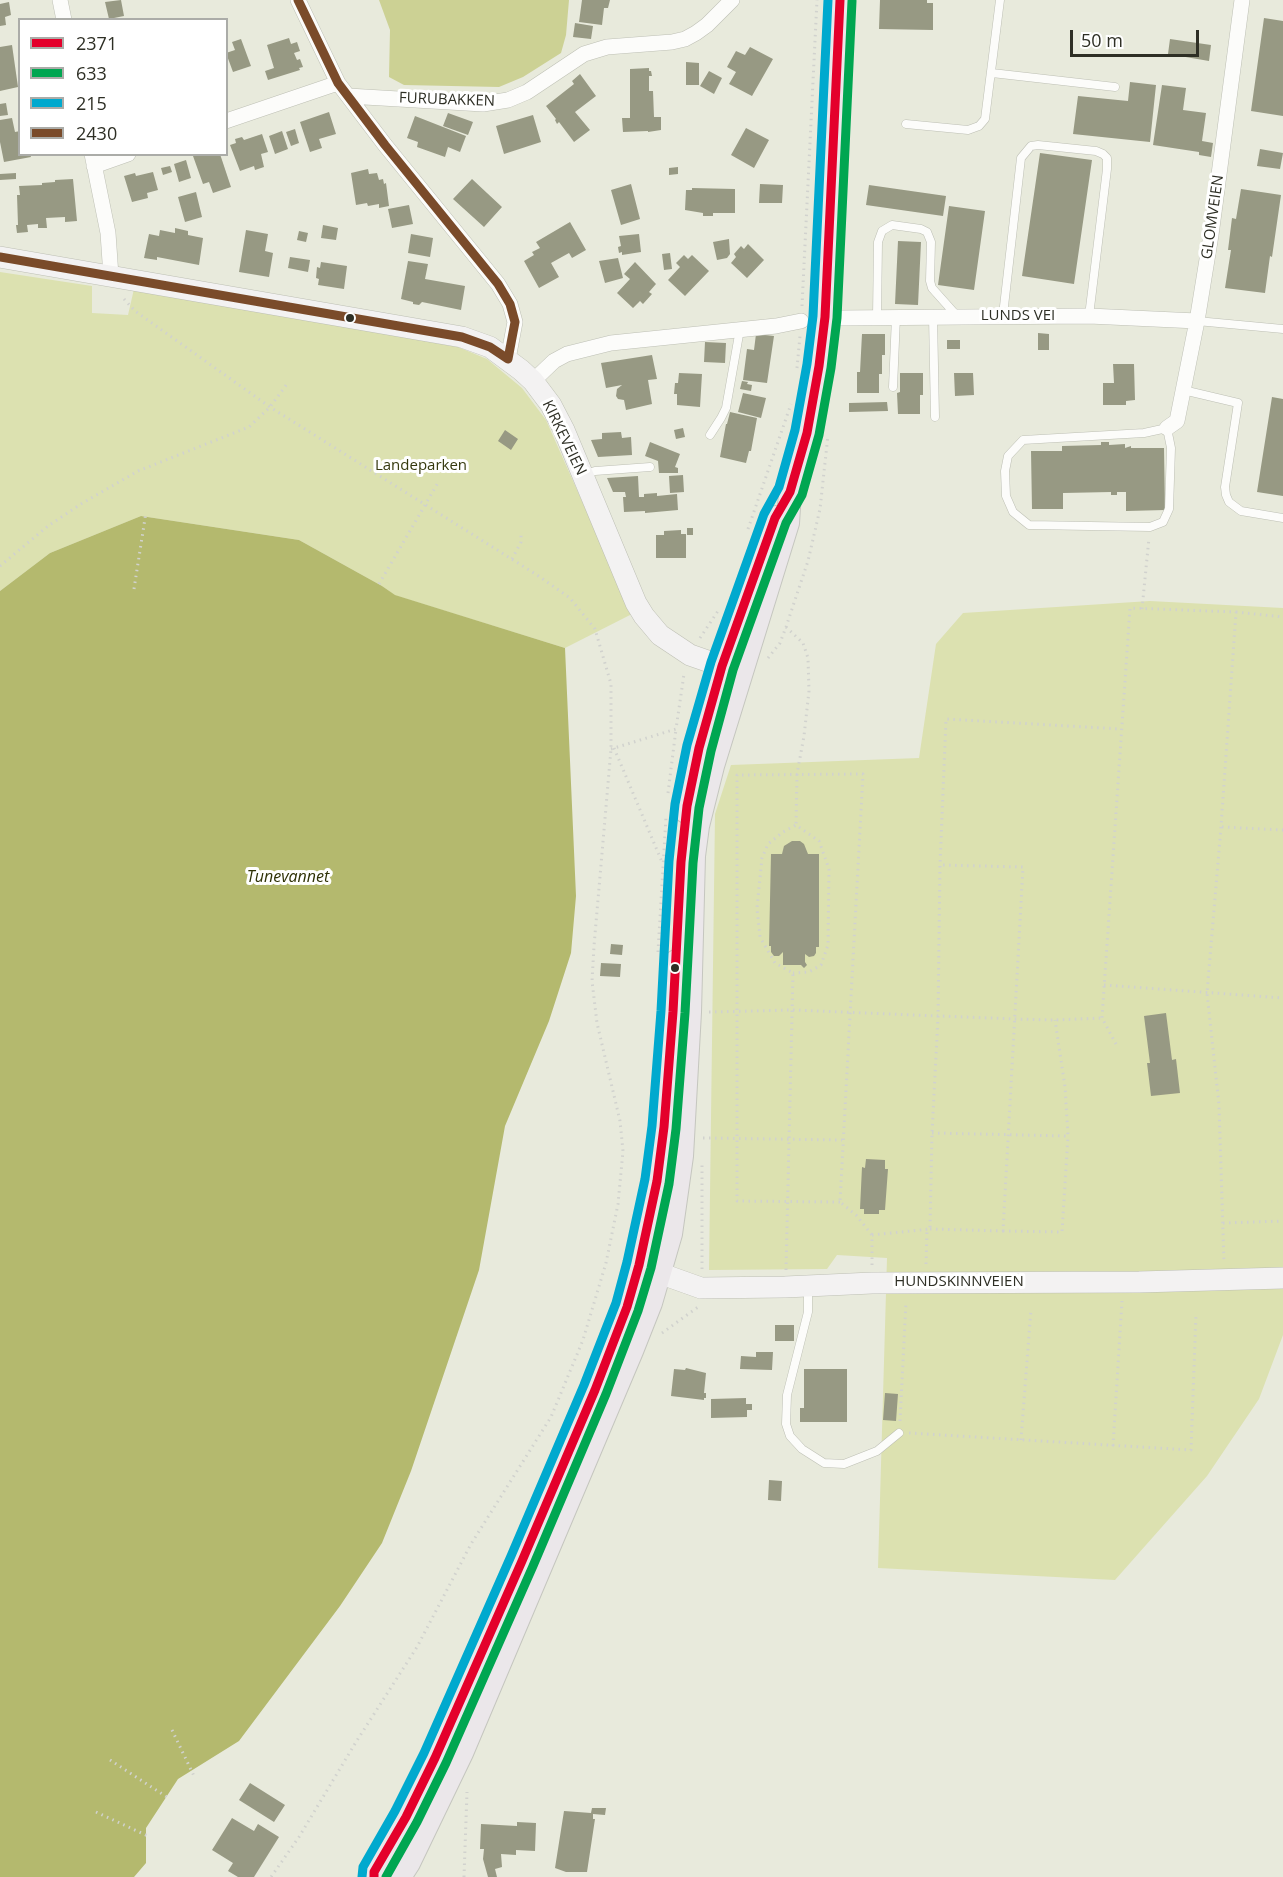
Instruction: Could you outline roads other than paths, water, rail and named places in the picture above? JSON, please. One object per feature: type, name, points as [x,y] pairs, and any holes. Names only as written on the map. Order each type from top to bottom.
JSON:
[{"type":"main road","points":[[373,1875],[416,1797],[492,1632],[595,1390],[627,1307],[639,1265],[651,1210],[664,1127],[671,1052],[684,824],[699,748],[732,670],[788,523],[790,492],[807,433],[819,366],[825,317],[840,0]]},
{"type":"main road","points":[[406,1872],[462,1753],[632,1351],[660,1274],[671,1234],[682,1156],[696,1012],[694,865],[698,826],[713,766],[732,670]]},
{"type":"street","points":[[60,0],[64,18]]},
{"type":"street","points":[[298,0],[338,82],[378,137],[498,284],[510,304],[515,322],[508,359]]},
{"type":"street","name":"FURUBAKKEN","points":[[348,96],[483,104],[508,100],[527,92],[584,54],[606,47],[685,39],[707,25],[732,0]]},
{"type":"street","name":"GLOMVEIEN","points":[[1167,428],[1177,421],[1197,321],[1211,235],[1242,0]]},
{"type":"street","points":[[228,120],[338,82]]},
{"type":"street","points":[[111,276],[108,233],[93,160],[116,156]]},
{"type":"street","name":"KIRKEVEIEN","points":[[0,256],[462,337],[490,347],[508,359],[532,381],[551,405],[564,430],[636,603],[644,616],[660,635],[690,655],[732,670]]},
{"type":"street","name":"LUNDS VEI","points":[[840,318],[1004,315],[1197,321]]},
{"type":"street","points":[[532,381],[554,361],[567,354],[611,343],[801,321]]},
{"type":"street","name":"HUNDSKINNVEIEN","points":[[639,1265],[660,1274],[785,1287],[872,1283],[916,1278],[1120,1281],[1283,1278]]},
{"type":"lane","points":[[906,124],[968,130],[979,126],[985,119],[1000,0]]},
{"type":"lane","points":[[992,73],[1114,87]]},
{"type":"lane","points":[[1004,315],[1021,158],[1031,146],[1038,145],[1096,151],[1107,158],[1089,316]]},
{"type":"lane","points":[[877,317],[878,242],[882,231],[892,225],[921,228],[927,232],[931,242],[930,281],[932,288],[958,316]]},
{"type":"lane","points":[[933,316],[935,417]]},
{"type":"lane","points":[[893,387],[896,317]]},
{"type":"lane","points":[[1197,321],[1283,329]]},
{"type":"lane","points":[[710,435],[726,408],[740,329]]},
{"type":"lane","points":[[1183,390],[1238,403],[1225,487],[1226,495],[1229,502],[1241,511],[1283,518]]},
{"type":"lane","points":[[1167,428],[1171,448],[1169,509],[1163,522],[1150,527],[1029,525],[1013,512],[1006,496],[1005,471],[1008,456],[1023,440],[1144,433],[1167,428]]},
{"type":"lane","points":[[583,475],[594,471],[650,467]]},
{"type":"lane","points":[[808,1286],[808,1312],[787,1395],[786,1424],[790,1436],[802,1449],[824,1463],[844,1464],[877,1451],[899,1433]]},
{"type":"water","name":"Tunevannet","points":[[141,516],[299,540],[395,595],[565,648],[576,896],[571,953],[549,1021],[505,1126],[479,1270],[411,1471],[382,1543],[340,1606],[239,1741],[178,1779],[146,1828],[146,1863],[134,1877],[0,1877],[0,591],[50,553]]},
{"type":"park label","name":"Landeparken","points":[[421,466]]}]
